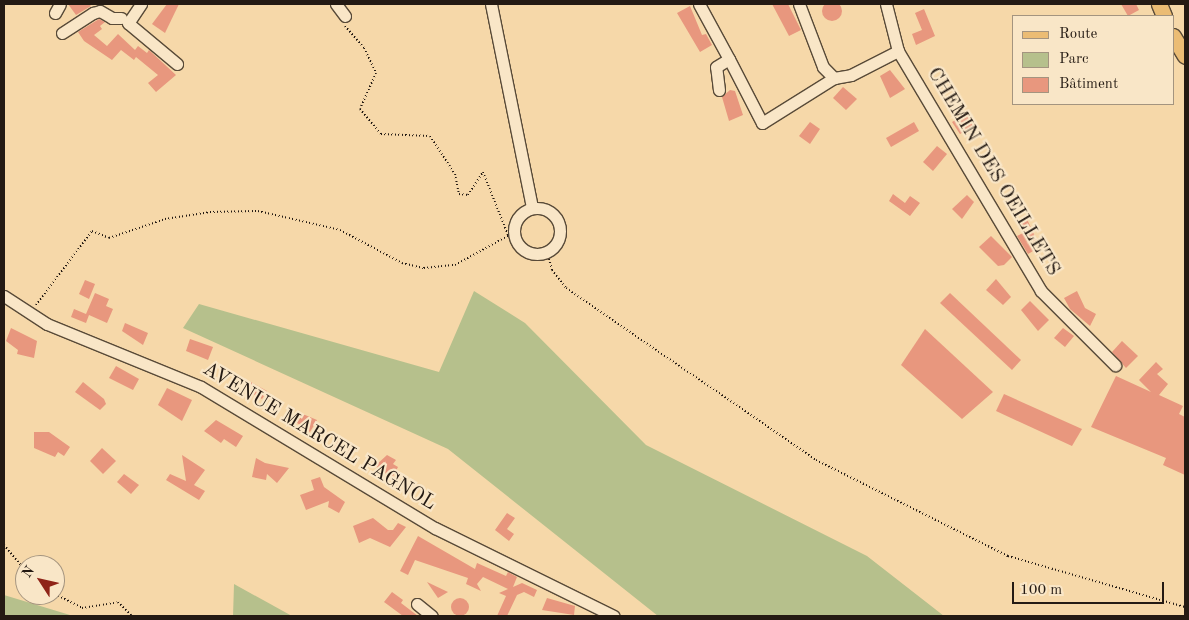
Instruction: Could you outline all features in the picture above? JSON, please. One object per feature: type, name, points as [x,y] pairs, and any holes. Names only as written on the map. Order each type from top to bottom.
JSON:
[{"type":"street","points":[[102,4],[177,64]]},
{"type":"street","points":[[124,20],[141,4]]},
{"type":"street","points":[[336,4],[342,18]]},
{"type":"street","points":[[491,4],[532,208]]},
{"type":"street","points":[[699,4],[762,122],[834,78],[852,75],[898,50]]},
{"type":"street","points":[[799,4],[823,67],[834,78]]},
{"type":"street","name":"CHEMIN DES OEILLETS","points":[[886,4],[898,50],[1041,291],[1115,365]]},
{"type":"street","points":[[62,33],[93,13],[100,11],[112,18],[124,20]]},
{"type":"street","points":[[719,90],[716,67],[729,59]]},
{"type":"street","points":[[532,208],[549,210],[560,225],[558,241],[547,252],[533,254],[519,246],[511,234],[517,218],[532,208]]},
{"type":"street","name":"AVENUE MARCEL PAGNOL","points":[[4,296],[29,314],[201,387],[435,528],[600,612],[614,616]]},
{"type":"street","points":[[417,604],[432,616]]},
{"type":"path","points":[[29,314],[92,231],[109,238],[165,219],[210,212],[258,211],[340,230],[402,263],[424,268],[455,265],[511,234],[483,172],[468,195],[460,194],[455,174],[430,136],[381,134],[360,109],[376,73],[364,48],[342,18]]},
{"type":"path","points":[[547,252],[552,270],[566,288],[816,460],[1008,556],[1185,607]]},
{"type":"path","points":[[4,545],[15,558]]},
{"type":"path","points":[[65,599],[82,608],[118,602],[132,616]]},
{"type":"green space","points":[[474,291],[525,323],[646,445],[867,556],[944,616],[658,616],[448,449],[183,328],[199,304],[439,372]]},
{"type":"green space","points":[[234,584],[292,616],[233,616]]},
{"type":"green space","points":[[4,595],[15,598],[15,605],[37,605],[70,615],[87,616],[4,616]]},
{"type":"building","points":[[832,1],[839,4],[842,11],[839,18],[832,21],[825,18],[822,11],[825,4]]},
{"type":"building","points":[[68,4],[89,4],[91,6],[76,15]]},
{"type":"building","points":[[167,4],[179,4],[165,33],[152,24]]},
{"type":"building","points":[[772,4],[788,4],[801,30],[789,36]]},
{"type":"building","points":[[1121,4],[1136,4],[1139,10],[1127,15]]},
{"type":"building","points":[[690,6],[702,35],[706,34],[712,45],[700,52],[677,13]]},
{"type":"building","points":[[924,9],[935,36],[916,45],[912,34],[922,30],[915,13]]},
{"type":"building","points":[[99,19],[105,22],[100,26],[102,29],[94,35],[107,46],[118,34],[135,50],[138,46],[147,53],[149,50],[176,75],[156,92],[148,83],[158,75],[136,57],[134,60],[121,50],[112,60],[84,41],[78,32]]},
{"type":"building","points":[[890,70],[905,89],[890,98],[880,76]]},
{"type":"building","points":[[843,87],[857,99],[846,110],[833,98]]},
{"type":"building","points":[[730,90],[735,91],[743,115],[729,121],[722,97]]},
{"type":"building","points":[[969,112],[976,124],[960,134],[952,122]]},
{"type":"building","points":[[810,122],[820,129],[810,144],[799,136]]},
{"type":"building","points":[[914,122],[919,131],[891,147],[886,138]]},
{"type":"building","points":[[937,146],[947,154],[933,171],[923,162]]},
{"type":"building","points":[[893,194],[905,203],[910,196],[920,203],[910,216],[889,201]]},
{"type":"building","points":[[967,195],[974,202],[962,219],[952,209]]},
{"type":"building","points":[[1026,217],[1040,247],[1028,254],[1017,236],[1023,233],[1017,223]]},
{"type":"building","points":[[991,236],[1012,257],[1004,265],[998,266],[979,247]]},
{"type":"building","points":[[996,279],[1011,297],[1003,305],[986,290]]},
{"type":"building","points":[[85,280],[95,284],[89,299],[79,294]]},
{"type":"building","points":[[1077,291],[1085,308],[1096,314],[1090,326],[1070,309],[1064,298]]},
{"type":"building","points":[[95,293],[109,299],[106,306],[113,309],[107,323],[89,315],[86,323],[71,317],[74,309],[86,314]]},
{"type":"building","points":[[950,293],[1021,360],[1012,370],[940,303]]},
{"type":"building","points":[[1030,301],[1049,320],[1038,331],[1021,310]]},
{"type":"building","points":[[125,323],[148,333],[143,345],[122,331]]},
{"type":"building","points":[[11,328],[37,341],[34,358],[17,354],[18,350],[6,341]]},
{"type":"building","points":[[1063,328],[1074,336],[1065,347],[1054,338]]},
{"type":"building","points":[[925,329],[993,392],[962,419],[901,365]]},
{"type":"building","points":[[190,339],[213,347],[208,360],[186,351]]},
{"type":"building","points":[[1122,341],[1138,356],[1126,368],[1112,352]]},
{"type":"building","points":[[1156,362],[1163,369],[1157,374],[1168,384],[1159,395],[1183,406],[1179,414],[1185,417],[1185,475],[1163,465],[1166,458],[1091,427],[1116,376],[1151,392],[1139,380]]},
{"type":"building","points":[[116,366],[139,379],[133,390],[109,378]]},
{"type":"building","points":[[249,381],[267,391],[262,399],[245,389]]},
{"type":"building","points":[[83,382],[104,399],[106,404],[100,410],[75,392]]},
{"type":"building","points":[[167,388],[192,400],[182,421],[158,405]]},
{"type":"building","points":[[1004,394],[1082,429],[1072,446],[996,411]]},
{"type":"building","points":[[298,412],[317,420],[310,432],[293,420]]},
{"type":"building","points":[[216,420],[243,436],[236,447],[224,439],[221,443],[204,431]]},
{"type":"building","points":[[34,432],[49,432],[70,447],[64,456],[58,452],[55,457],[34,448]]},
{"type":"building","points":[[334,439],[352,450],[347,458],[329,447]]},
{"type":"building","points":[[102,448],[116,461],[103,474],[90,461]]},
{"type":"building","points":[[182,455],[205,470],[194,485],[205,491],[199,500],[166,480],[170,474],[186,481]]},
{"type":"building","points":[[387,455],[396,460],[393,464],[398,467],[392,478],[375,466]]},
{"type":"building","points":[[256,458],[265,463],[289,468],[277,483],[267,474],[266,480],[252,477]]},
{"type":"building","points":[[124,474],[139,485],[131,494],[117,482]]},
{"type":"building","points":[[320,477],[324,487],[345,502],[339,513],[328,507],[329,501],[306,510],[300,495],[314,490],[311,480]]},
{"type":"building","points":[[507,513],[515,518],[507,529],[514,534],[509,541],[495,530]]},
{"type":"building","points":[[373,518],[388,530],[393,530],[398,523],[406,527],[390,547],[370,538],[359,543],[353,526]]},
{"type":"building","points":[[418,536],[475,569],[477,563],[506,576],[508,572],[517,577],[513,587],[522,583],[537,590],[534,597],[524,592],[517,595],[507,616],[497,616],[506,596],[499,593],[508,589],[483,577],[477,584],[481,591],[466,584],[468,578],[415,560],[408,575],[400,571]]},
{"type":"building","points":[[427,582],[448,592],[438,598]]},
{"type":"building","points":[[392,592],[403,600],[401,603],[418,616],[403,616],[384,602]]},
{"type":"building","points":[[460,598],[466,601],[469,607],[466,613],[460,616],[454,613],[451,607],[454,601]]},
{"type":"building","points":[[547,598],[575,606],[574,615],[542,610]]}]
